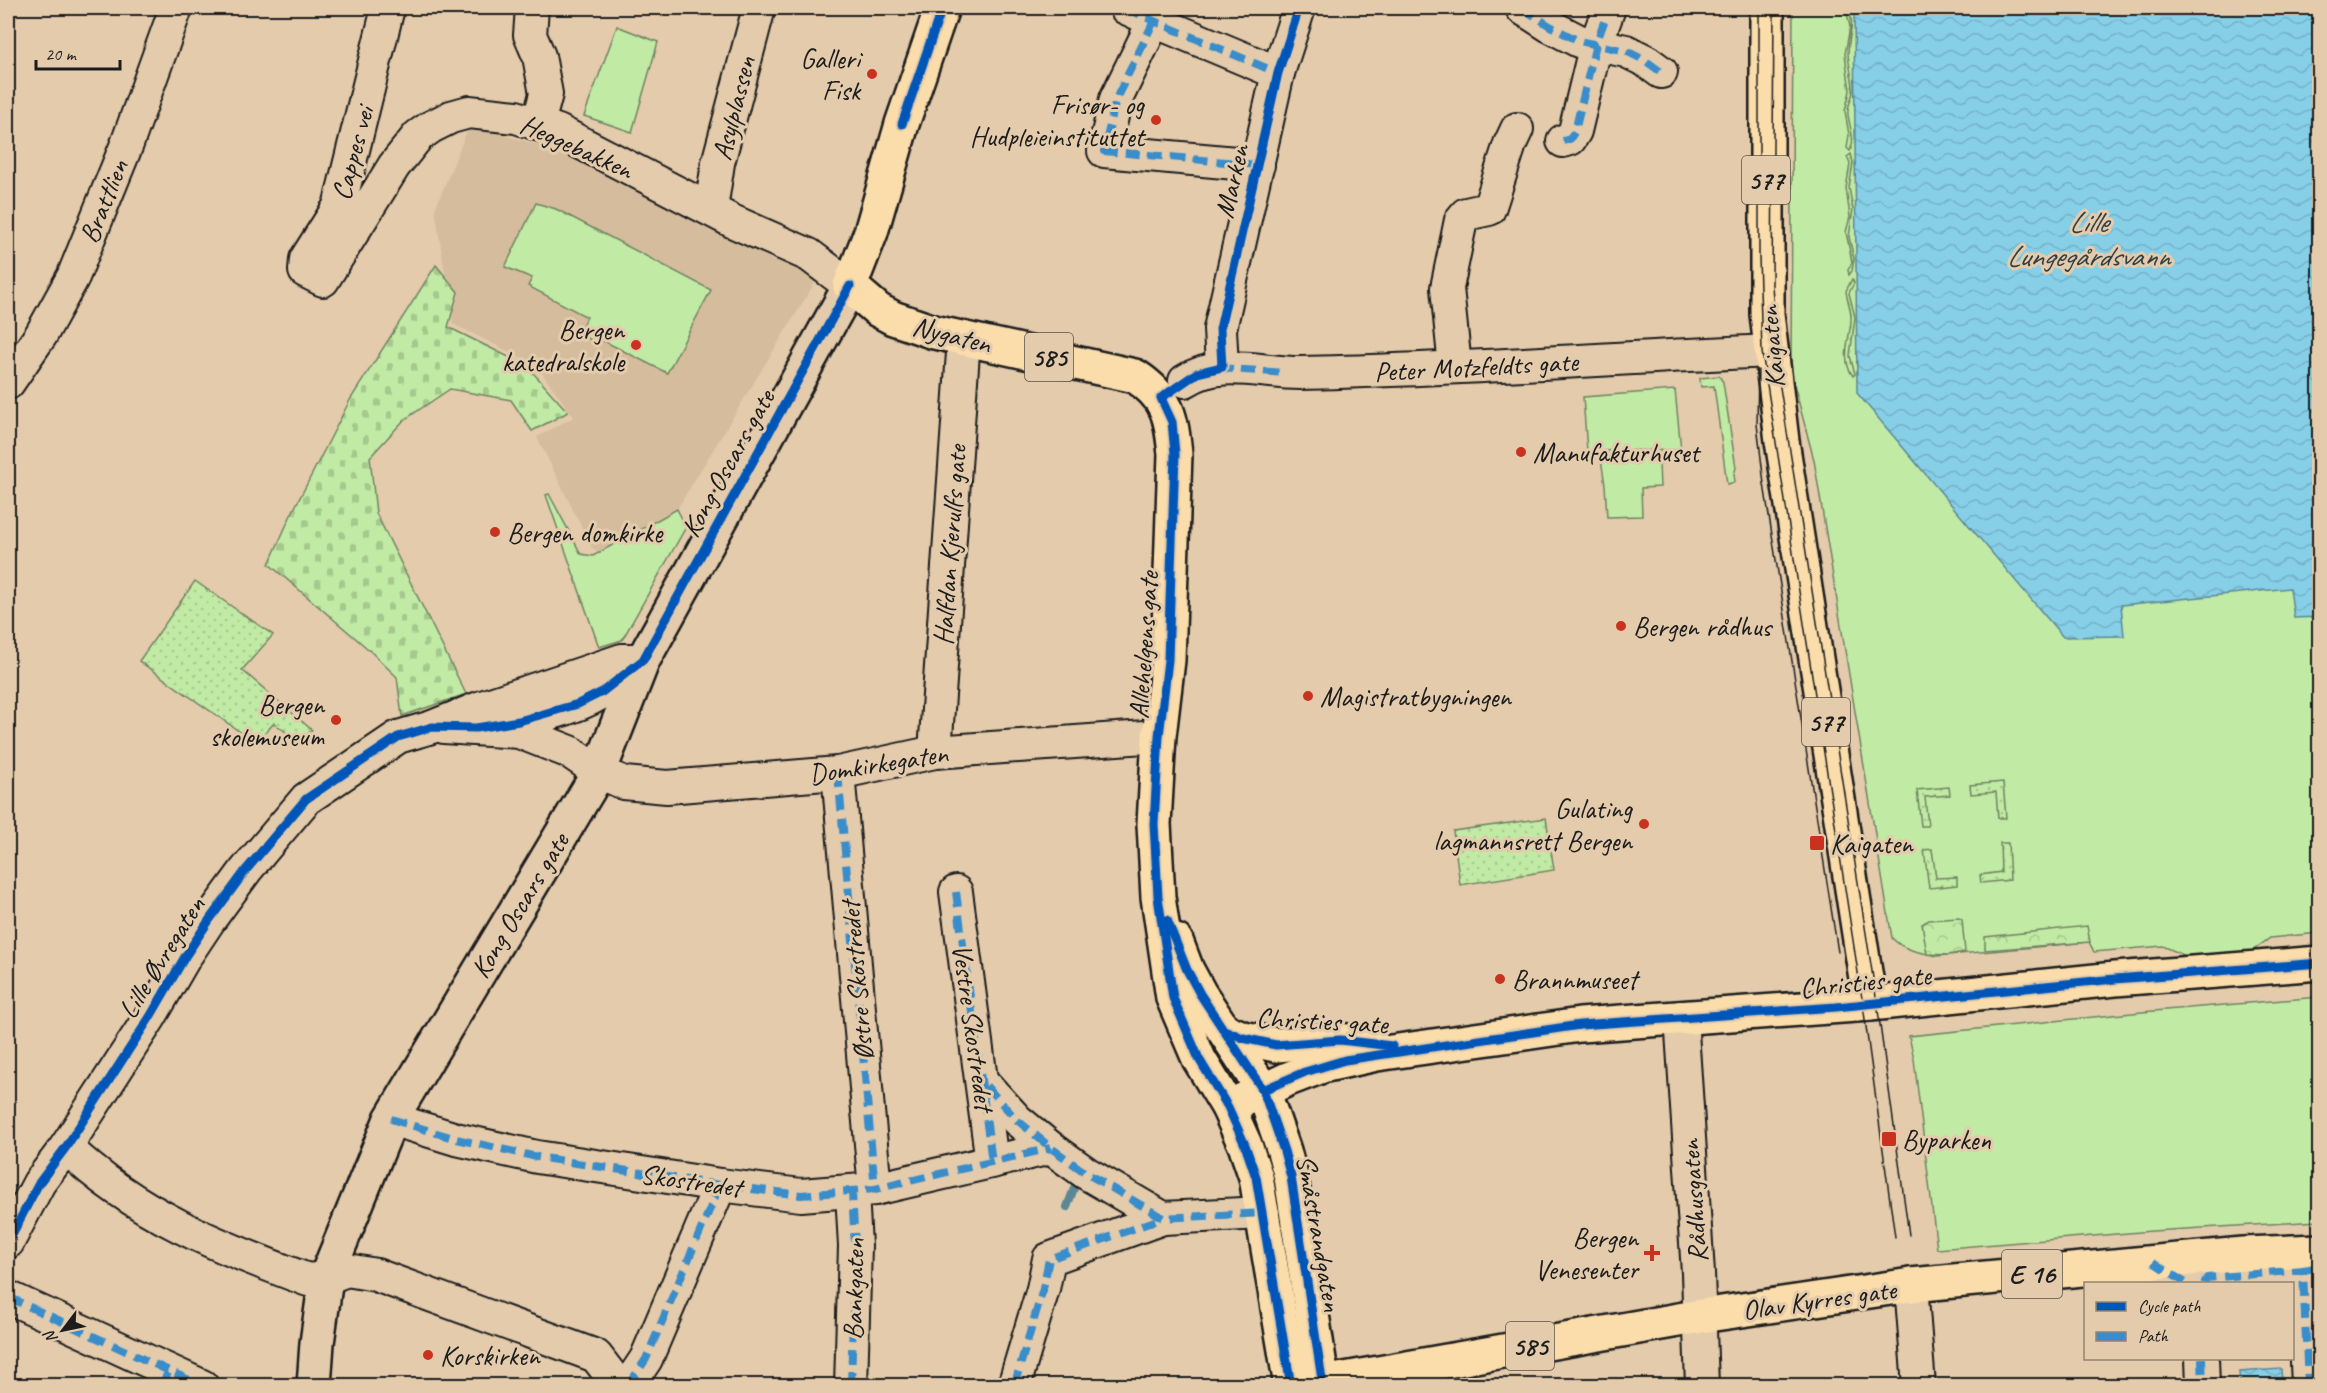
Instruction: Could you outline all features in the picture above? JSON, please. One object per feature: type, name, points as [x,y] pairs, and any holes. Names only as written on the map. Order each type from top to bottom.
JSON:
[{"type":"main road","name":"Kong Oscars gate","points":[[850,286],[872,232],[902,124],[942,8]]},
{"type":"main road","name":"Kaigaten","points":[[1767,8],[1766,284],[1770,351],[1870,1004]]},
{"type":"main road","name":"Nygaten","points":[[850,286],[878,310],[893,318],[934,332],[1135,376]]},
{"type":"main road","name":"Allehelgens gate","points":[[1135,376],[1161,398],[1168,411],[1172,422],[1175,454],[1168,660],[1159,736],[1154,824],[1158,897],[1173,998],[1199,1059],[1228,1107]]},
{"type":"main road","name":"Allehelgens gate","points":[[1158,897],[1187,969],[1200,994],[1263,1090]]},
{"type":"main road","name":"Christies gate","points":[[1228,1107],[1322,1066],[1356,1058],[1580,1025],[1870,1004],[2115,978],[2319,963]]},
{"type":"main road","name":"Christies gate","points":[[1226,1031],[1244,1038],[1276,1045],[1340,1040],[1416,1049]]},
{"type":"main road","name":"Småstrandgaten","points":[[1263,1090],[1291,1177],[1312,1385]]},
{"type":"main road","name":"Småstrandgaten","points":[[1228,1107],[1291,1177]]},
{"type":"main road","name":"Småstrandgaten","points":[[1228,1107],[1252,1166],[1263,1213],[1312,1385]]},
{"type":"main road","name":"Olav Kyrres gate","points":[[1312,1385],[1700,1308],[1911,1285],[2243,1254],[2314,1261]]},
{"type":"street","name":"Brattlien","points":[[8,383],[41,335],[73,277],[127,144],[176,8]]},
{"type":"street","name":"Cappes vei","points":[[323,280],[305,271],[306,259],[339,207],[388,8]]},
{"type":"street","points":[[532,8],[530,35],[539,56],[546,94],[538,124]]},
{"type":"street","name":"Asylplassen","points":[[711,209],[718,163],[759,8]]},
{"type":"street","points":[[1126,8],[1278,73]]},
{"type":"street","name":"Marken","points":[[1222,367],[1220,329],[1278,73],[1299,8]]},
{"type":"street","points":[[1522,8],[1550,26],[1579,40],[1626,51],[1661,72]]},
{"type":"street","points":[[1563,141],[1570,139],[1575,131],[1596,44],[1609,8]]},
{"type":"street","points":[[1154,21],[1116,99],[1104,151],[1258,165]]},
{"type":"street","name":"Heggebakken","points":[[323,280],[406,150],[424,131],[451,117],[469,112],[516,117],[538,124],[626,165],[732,221],[809,255],[850,286]]},
{"type":"street","points":[[1455,367],[1448,288],[1461,220],[1466,214],[1489,209],[1517,129]]},
{"type":"street","name":"Kong Oscars gate","points":[[314,1386],[326,1278],[392,1119],[599,772],[643,660],[850,286]]},
{"type":"street","name":"Halfdan Kjerulfs gate","points":[[935,752],[957,590],[963,491],[964,338]]},
{"type":"street","name":"Peter Motzfeldts gate","points":[[1185,381],[1197,373],[1222,367],[1286,373],[1770,351]]},
{"type":"street","points":[[432,727],[479,708],[622,660],[643,660]]},
{"type":"street","points":[[432,727],[476,728],[519,721],[578,704],[602,692],[643,660]]},
{"type":"street","name":"Lille Øvregaten","points":[[8,1242],[39,1183],[66,1147],[150,1017],[186,955],[246,870],[306,799],[398,737],[432,727]]},
{"type":"street","name":"Domkirkegaten","points":[[476,728],[519,732],[542,740],[570,752],[599,772],[624,783],[667,787],[838,773],[935,752],[1159,736]]},
{"type":"street","name":"Østre Skostredet","points":[[838,773],[863,1190]]},
{"type":"street","name":"Vestre Skostredet","points":[[956,892],[992,1162]]},
{"type":"street","name":"Rådhusgaten","points":[[1680,1017],[1700,1308],[1702,1386]]},
{"type":"street","points":[[986,1086],[1017,1120],[1051,1148],[1086,1173],[1163,1218]]},
{"type":"street","name":"Skostredet","points":[[392,1119],[456,1139],[537,1157],[801,1195],[863,1190],[1051,1148]]},
{"type":"street","points":[[66,1147],[91,1171],[174,1225],[308,1280],[326,1278],[347,1270],[396,1283],[596,1356],[619,1386]]},
{"type":"street","points":[[628,1386],[646,1359],[720,1185]]},
{"type":"street","name":"Bankgaten","points":[[851,1386],[855,1246],[863,1190]]},
{"type":"street","points":[[1014,1386],[1043,1289],[1049,1259],[1163,1218],[1263,1213]]},
{"type":"street","points":[[2205,1282],[2207,1278],[2314,1261],[2308,1386]]},
{"type":"street","points":[[2153,1262],[2184,1282]]},
{"type":"street","points":[[1911,1285],[1919,1386]]},
{"type":"street","points":[[8,1297],[165,1378],[202,1386]]},
{"type":"street","points":[[2202,1360],[2203,1386]]},
{"type":"shaded area","name":"Bergen katedralskole","points":[[469,126],[555,149],[817,279],[677,509],[600,553],[592,548],[537,437],[574,417],[536,365],[453,324],[435,209]]},
{"type":"green space","points":[[1793,8],[2319,8],[2319,933],[2270,938],[2252,951],[2188,957],[2163,946],[2094,952],[2089,942],[1937,956],[1907,948],[1892,938],[1814,460],[1791,373]]},
{"type":"green space","points":[[1846,8],[1849,8],[1851,22],[1848,54],[1853,91],[1848,111],[1852,138],[1850,151],[1847,148],[1849,135],[1845,111],[1850,91],[1845,54],[1850,27]]},
{"type":"green space","points":[[617,26],[658,42],[632,132],[584,116]]},
{"type":"green space","points":[[1851,154],[1853,163],[1849,188],[1853,209],[1849,237],[1854,259],[1849,275],[1848,270],[1852,262],[1846,232],[1850,217],[1846,188],[1850,164],[1847,157]]},
{"type":"green space","points":[[536,203],[556,209],[711,290],[667,373],[596,337],[594,341],[578,334],[587,317],[528,286],[532,278],[505,267]]},
{"type":"green space","points":[[436,265],[458,292],[448,327],[527,366],[568,412],[532,431],[511,400],[450,389],[404,420],[370,457],[376,513],[466,694],[402,716],[397,677],[367,648],[269,564],[290,517],[350,400]]},
{"type":"green space","points":[[1852,279],[1854,283],[1849,293],[1855,317],[1850,356],[1855,374],[1853,376],[1846,356],[1851,316],[1846,291]]},
{"type":"green space","points":[[1719,376],[1723,382],[1736,468],[1735,482],[1727,484],[1714,386],[1701,387],[1700,378]]},
{"type":"green space","points":[[1675,390],[1681,450],[1587,451],[1583,397]]},
{"type":"green space","points":[[1678,452],[1678,461],[1659,463],[1660,487],[1641,488],[1642,516],[1607,517],[1600,453]]},
{"type":"green space","points":[[549,494],[581,554],[593,556],[677,509],[686,527],[622,640],[599,647],[546,495]]},
{"type":"green space","points":[[195,581],[273,635],[242,670],[312,730],[299,742],[274,723],[256,743],[139,661]]},
{"type":"green space","points":[[2003,782],[2006,818],[1998,818],[1996,792],[1971,794],[1970,785]]},
{"type":"green space","points":[[1949,787],[1950,795],[1925,797],[1928,826],[1921,826],[1917,790]]},
{"type":"green space","points":[[1546,818],[1554,870],[1460,885],[1453,831]]},
{"type":"green space","points":[[2000,843],[2008,843],[2010,880],[1981,883],[1980,875],[2001,872]]},
{"type":"green space","points":[[1932,849],[1936,878],[1957,877],[1957,885],[1929,888],[1924,850]]},
{"type":"green space","points":[[1959,918],[1962,920],[1965,952],[1948,955],[1927,954],[1922,924],[1929,920]]},
{"type":"green space","points":[[2087,926],[2090,942],[1985,950],[1985,937]]},
{"type":"green space","name":"Byparken","points":[[2319,997],[2319,1221],[2152,1231],[1937,1249],[1914,1059],[1909,1036],[2142,1012]]},
{"type":"water","name":"Lille Lungegårdsvann","points":[[1854,8],[2319,8],[2319,617],[2294,618],[2290,588],[2121,605],[2124,636],[2063,637],[1857,393]]},
{"type":"water","points":[[2281,1369],[2282,1385],[2240,1385],[2239,1372]]},
{"type":"waterway","points":[[1067,1207],[1079,1175]]},
{"type":"tram line","points":[[1759,8],[1759,257],[1762,352],[1863,1005],[1895,1237]]},
{"type":"tram line","points":[[1774,8],[1772,285],[1779,381],[1877,1003],[1909,1235]]},
{"type":"tram line","points":[[1758,370],[1757,424],[1764,484],[1838,952]]},
{"type":"marked path","points":[[1126,8],[1278,73]]},
{"type":"marked path","points":[[1522,8],[1579,41],[1626,51],[1661,72]]},
{"type":"marked path","points":[[1563,141],[1570,139],[1575,131],[1596,44],[1609,8]]},
{"type":"marked path","points":[[1154,21],[1116,99],[1104,151],[1258,165]]},
{"type":"marked path","points":[[1218,368],[1286,373]]},
{"type":"marked path","points":[[838,773],[875,1189]]},
{"type":"marked path","points":[[956,892],[992,1162]]},
{"type":"marked path","points":[[986,1086],[1017,1120],[1051,1148],[1086,1173],[1163,1218],[1263,1213]]},
{"type":"marked path","points":[[391,1119],[456,1139],[537,1157],[801,1195],[875,1189],[1051,1148]]},
{"type":"marked path","points":[[628,1386],[646,1359],[720,1185]]},
{"type":"marked path","points":[[851,1386],[855,1246],[852,1192]]},
{"type":"marked path","points":[[1014,1386],[1043,1289],[1049,1259],[1163,1218]]},
{"type":"marked path","points":[[2303,1270],[2315,1268],[2320,1261]]},
{"type":"marked path","points":[[2153,1262],[2184,1282]]},
{"type":"marked path","points":[[2205,1282],[2207,1278],[2303,1270],[2308,1386]]},
{"type":"marked path","points":[[8,1297],[202,1386]]},
{"type":"marked path","points":[[2202,1360],[2203,1386]]},
{"type":"marked path","points":[[161,1386],[169,1371]]},
{"type":"cycle path","points":[[902,124],[942,8]]},
{"type":"cycle path","points":[[1291,1386],[1256,1177],[1228,1107],[1199,1059],[1173,998],[1158,897],[1154,824],[1159,736],[1168,660],[1175,454],[1172,422],[1161,398],[1197,373],[1222,367],[1220,329],[1278,73],[1299,8]]},
{"type":"cycle path","points":[[8,1242],[39,1183],[66,1147],[210,919],[246,870],[306,799],[398,737],[432,727],[476,728],[519,721],[578,704],[602,692],[643,660],[850,286]]},
{"type":"cycle path","points":[[1167,920],[1187,970],[1200,994],[1263,1090],[1284,1151],[1291,1177],[1323,1386]]},
{"type":"cycle path","points":[[1263,1090],[1305,1072],[1345,1060],[1580,1025],[1836,1007],[2115,979],[2320,963]]},
{"type":"cycle path","points":[[1227,1031],[1243,1038],[1276,1045],[1340,1040],[1392,1046]]},
{"type":"place","name":"Galleri Fisk","points":[[872,74]]},
{"type":"place","name":"Frisør- og Hudpleieinstituttet","points":[[1156,120]]},
{"type":"place","name":"Bergen katedralskole","points":[[636,345]]},
{"type":"place","name":"Manufakturhuset","points":[[1521,452]]},
{"type":"place","name":"Bergen domkirke","points":[[495,532]]},
{"type":"place","name":"Bergen rådhus","points":[[1621,626]]},
{"type":"place","name":"Magistratbygningen","points":[[1308,696]]},
{"type":"place","name":"Bergen skolemuseum","points":[[336,720]]},
{"type":"place","name":"Gulating lagmannsrett Bergen","points":[[1644,824]]},
{"type":"place","name":"Kaigaten","points":[[1817,843]]},
{"type":"place","name":"Brannmuseet","points":[[1500,979]]},
{"type":"place","name":"Byparken","points":[[1889,1139]]},
{"type":"place","name":"Bergen Venesenter","points":[[1652,1253]]},
{"type":"place","name":"Korskirken","points":[[428,1355]]}]
